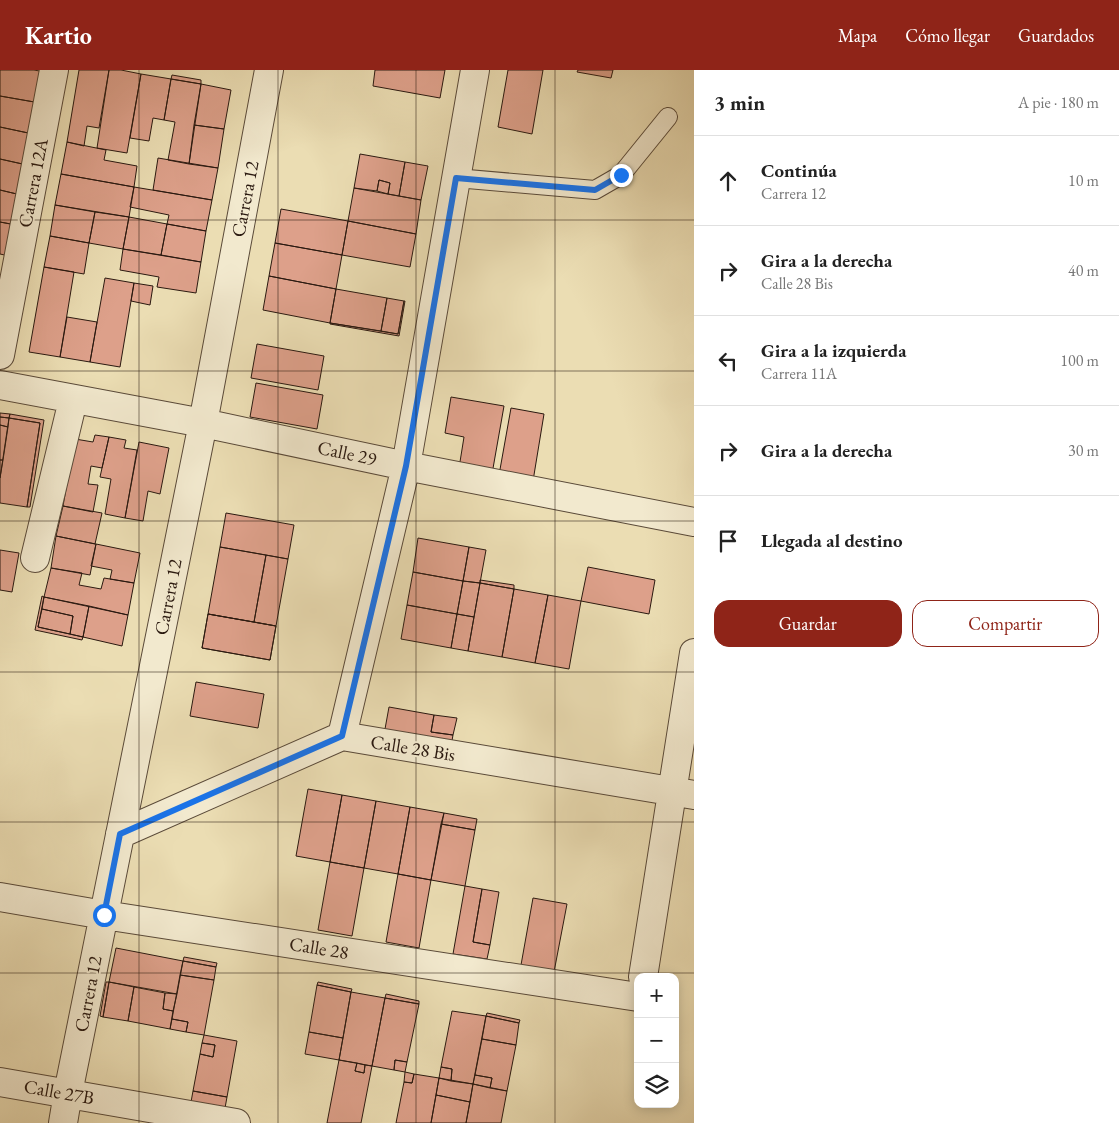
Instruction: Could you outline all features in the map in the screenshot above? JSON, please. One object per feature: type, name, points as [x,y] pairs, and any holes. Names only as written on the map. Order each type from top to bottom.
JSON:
[{"type":"street","name":"Carrera 12A","points":[[0,355],[54,70]]},
{"type":"street","name":"Carrera 12","points":[[63,1123],[203,423],[269,70]]},
{"type":"street","points":[[120,834],[342,736],[406,466],[475,70]]},
{"type":"street","name":"Calle 29","points":[[0,386],[203,423],[406,466],[694,522]]},
{"type":"street","points":[[35,558],[73,400]]},
{"type":"street","points":[[644,973],[683,793],[694,653]]},
{"type":"street","name":"Calle 28 Bis","points":[[342,736],[683,793]]},
{"type":"street","name":"Calle 28","points":[[0,897],[104,915],[634,996]]},
{"type":"street","name":"Calle 27B","points":[[0,1082],[236,1123]]},
{"type":"lane","points":[[456,178],[595,190],[621,175],[668,117]]},
{"type":"building","points":[[0,70],[34,70],[45,72],[40,103],[0,96]]},
{"type":"building","points":[[79,70],[109,70],[99,128],[87,126],[84,146],[67,142]]},
{"type":"building","points":[[109,70],[141,74],[127,153],[97,148]]},
{"type":"building","points":[[375,70],[445,70],[440,98],[373,86]]},
{"type":"building","points":[[508,70],[543,70],[532,134],[498,127]]},
{"type":"building","points":[[578,70],[613,70],[611,78],[577,72]]},
{"type":"building","points":[[141,74],[171,79],[164,120],[153,118],[149,141],[130,138]]},
{"type":"building","points":[[172,75],[201,80],[201,84],[171,79]]},
{"type":"building","points":[[171,79],[201,84],[189,164],[168,160],[175,122],[164,120]]},
{"type":"building","points":[[201,84],[231,90],[224,129],[194,125]]},
{"type":"building","points":[[0,96],[40,103],[33,134],[0,127]]},
{"type":"building","points":[[194,125],[224,129],[218,168],[189,164]]},
{"type":"building","points":[[0,127],[33,134],[27,165],[0,159]]},
{"type":"building","points":[[67,142],[106,150],[104,160],[137,166],[134,187],[61,174]]},
{"type":"building","points":[[360,154],[405,162],[399,196],[388,194],[390,183],[379,180],[377,191],[354,188]]},
{"type":"building","points":[[158,158],[218,168],[212,200],[153,190]]},
{"type":"building","points":[[0,159],[27,165],[21,195],[0,190]]},
{"type":"building","points":[[405,162],[428,166],[421,200],[399,196]]},
{"type":"building","points":[[61,174],[134,187],[129,217],[55,205]]},
{"type":"building","points":[[379,180],[390,183],[388,194],[377,191]]},
{"type":"building","points":[[134,187],[212,200],[206,231],[167,224],[169,215],[130,207]]},
{"type":"building","points":[[354,188],[421,200],[416,234],[348,221]]},
{"type":"building","points":[[0,190],[21,195],[16,225],[0,222]]},
{"type":"building","points":[[55,205],[95,212],[89,243],[50,236]]},
{"type":"building","points":[[281,209],[348,221],[342,255],[275,243]]},
{"type":"building","points":[[95,212],[129,217],[123,249],[89,243]]},
{"type":"building","points":[[129,217],[167,224],[161,255],[123,249]]},
{"type":"building","points":[[348,221],[416,234],[410,267],[342,255]]},
{"type":"building","points":[[0,222],[16,225],[9,256],[0,254]]},
{"type":"building","points":[[167,224],[206,231],[201,262],[161,255]]},
{"type":"building","points":[[50,236],[89,243],[84,274],[44,267]]},
{"type":"building","points":[[275,243],[342,255],[336,289],[269,276]]},
{"type":"building","points":[[123,249],[201,262],[196,293],[157,287],[159,277],[120,270]]},
{"type":"building","points":[[44,267],[74,272],[60,357],[29,352]]},
{"type":"building","points":[[269,276],[336,289],[330,323],[263,310]]},
{"type":"building","points":[[105,278],[134,283],[120,367],[90,362]]},
{"type":"building","points":[[134,283],[153,286],[150,305],[131,301]]},
{"type":"building","points":[[336,289],[387,298],[381,331],[330,323]]},
{"type":"building","points":[[387,298],[404,301],[398,334],[381,331]]},
{"type":"building","points":[[404,301],[399,336],[330,324],[398,334]]},
{"type":"building","points":[[67,317],[97,322],[90,362],[60,357]]},
{"type":"building","points":[[257,344],[324,356],[318,390],[251,378]]},
{"type":"building","points":[[256,383],[323,395],[317,429],[250,417]]},
{"type":"building","points":[[451,397],[504,406],[492,474],[459,468],[464,437],[445,433]]},
{"type":"building","points":[[511,408],[544,414],[533,481],[499,475]]},
{"type":"building","points":[[0,413],[10,414],[9,418],[0,417]]},
{"type":"building","points":[[10,414],[44,420],[30,507],[27,507],[40,423],[9,418]]},
{"type":"building","points":[[0,417],[9,418],[8,427],[0,425]]},
{"type":"building","points":[[9,418],[40,423],[27,507],[0,503],[0,478]]},
{"type":"building","points":[[0,425],[8,427],[3,460],[0,460]]},
{"type":"building","points":[[95,435],[109,437],[102,468],[91,466],[88,484],[98,485],[93,512],[63,506],[75,439],[93,442]]},
{"type":"building","points":[[109,437],[126,440],[124,448],[137,450],[125,518],[105,514],[111,479],[100,477]]},
{"type":"building","points":[[139,442],[169,448],[160,494],[148,491],[143,521],[125,518]]},
{"type":"building","points":[[0,460],[3,460],[0,478]]},
{"type":"building","points":[[63,506],[102,513],[95,544],[56,536]]},
{"type":"building","points":[[226,513],[294,525],[288,559],[220,547]]},
{"type":"building","points":[[56,536],[96,544],[90,575],[51,568]]},
{"type":"building","points":[[418,538],[469,547],[463,581],[413,572]]},
{"type":"building","points":[[96,544],[140,553],[134,583],[110,579],[112,570],[91,566]]},
{"type":"building","points":[[220,547],[266,555],[254,622],[208,614]]},
{"type":"building","points":[[469,547],[486,550],[480,583],[463,581]]},
{"type":"building","points":[[0,550],[19,553],[12,592],[0,590]]},
{"type":"building","points":[[266,555],[288,559],[276,626],[254,622]]},
{"type":"building","points":[[588,567],[655,580],[649,614],[581,601]]},
{"type":"building","points":[[51,568],[82,573],[79,585],[101,589],[104,578],[134,583],[128,615],[44,597]]},
{"type":"building","points":[[413,572],[463,581],[457,614],[407,605]]},
{"type":"building","points":[[480,580],[514,585],[514,589],[480,583]]},
{"type":"building","points":[[463,581],[480,583],[474,617],[457,614]]},
{"type":"building","points":[[480,583],[514,589],[502,657],[468,651]]},
{"type":"building","points":[[514,589],[548,595],[535,663],[502,657]]},
{"type":"building","points":[[548,595],[581,601],[569,669],[535,663]]},
{"type":"building","points":[[42,596],[44,597],[38,627],[83,637],[82,640],[35,630]]},
{"type":"building","points":[[44,597],[89,606],[83,637],[70,634],[73,616],[42,609]]},
{"type":"building","points":[[407,605],[457,614],[451,648],[401,639]]},
{"type":"building","points":[[89,606],[128,615],[122,646],[83,637]]},
{"type":"building","points":[[42,609],[73,616],[70,634],[38,627]]},
{"type":"building","points":[[208,614],[276,626],[270,660],[202,648]]},
{"type":"building","points":[[208,614],[276,626],[270,660],[202,648]]},
{"type":"building","points":[[457,614],[474,617],[468,651],[451,648]]},
{"type":"building","points":[[196,682],[264,694],[258,728],[190,716]]},
{"type":"building","points":[[389,707],[434,715],[431,732],[453,735],[450,752],[383,740]]},
{"type":"building","points":[[434,715],[457,718],[453,735],[431,732]]},
{"type":"building","points":[[308,789],[342,795],[330,862],[296,856]]},
{"type":"building","points":[[342,795],[376,801],[364,868],[330,862]]},
{"type":"building","points":[[376,801],[410,807],[398,874],[364,868]]},
{"type":"building","points":[[410,807],[444,813],[431,880],[398,874]]},
{"type":"building","points":[[444,813],[477,819],[475,830],[441,824]]},
{"type":"building","points":[[441,824],[475,830],[465,886],[431,880]]},
{"type":"building","points":[[330,862],[364,868],[352,936],[318,930]]},
{"type":"building","points":[[398,874],[431,880],[419,948],[386,942]]},
{"type":"building","points":[[465,886],[482,889],[473,942],[490,945],[487,959],[453,954]]},
{"type":"building","points":[[482,889],[499,892],[490,945],[473,942]]},
{"type":"building","points":[[533,898],[567,904],[554,972],[521,965]]},
{"type":"building","points":[[116,948],[183,961],[177,994],[109,982]]},
{"type":"building","points":[[184,957],[217,963],[216,967],[183,961]]},
{"type":"building","points":[[183,961],[216,967],[214,980],[180,975]]},
{"type":"building","points":[[180,975],[214,980],[204,1035],[186,1032],[188,1022],[172,1019]]},
{"type":"building","points":[[106,982],[109,982],[103,1017],[100,1016]]},
{"type":"building","points":[[109,982],[134,987],[128,1021],[103,1017]]},
{"type":"building","points":[[318,982],[352,989],[351,992],[317,985]]},
{"type":"building","points":[[317,985],[351,992],[343,1038],[309,1032]]},
{"type":"building","points":[[134,987],[165,993],[163,1009],[173,1011],[170,1029],[128,1021]]},
{"type":"building","points":[[351,992],[385,998],[372,1066],[339,1060]]},
{"type":"building","points":[[165,993],[177,994],[173,1011],[163,1009]]},
{"type":"building","points":[[386,994],[419,1001],[419,1004],[385,998]]},
{"type":"building","points":[[385,998],[419,1004],[407,1062],[395,1060],[394,1070],[372,1066]]},
{"type":"building","points":[[452,1011],[486,1016],[473,1084],[451,1081],[452,1069],[441,1067]]},
{"type":"building","points":[[487,1013],[520,1020],[519,1023],[486,1016]]},
{"type":"building","points":[[486,1016],[519,1023],[516,1045],[482,1039]]},
{"type":"building","points":[[172,1019],[188,1022],[186,1032],[170,1029]]},
{"type":"building","points":[[309,1032],[343,1038],[339,1060],[305,1054]]},
{"type":"building","points":[[204,1035],[237,1041],[227,1097],[193,1091],[200,1054],[213,1057],[215,1045],[202,1043]]},
{"type":"building","points":[[482,1039],[516,1045],[507,1091],[490,1088],[492,1078],[475,1075]]},
{"type":"building","points":[[202,1043],[215,1045],[213,1057],[200,1054]]},
{"type":"building","points":[[339,1060],[357,1063],[355,1071],[364,1073],[365,1065],[372,1066],[361,1123],[327,1123]]},
{"type":"building","points":[[395,1060],[407,1062],[405,1072],[394,1070]]},
{"type":"building","points":[[357,1063],[365,1065],[364,1073],[355,1071]]},
{"type":"building","points":[[441,1067],[452,1069],[451,1081],[439,1078]]},
{"type":"building","points":[[405,1072],[414,1074],[412,1083],[404,1082]]},
{"type":"building","points":[[414,1074],[439,1078],[431,1123],[396,1123],[404,1082],[412,1083]]},
{"type":"building","points":[[475,1075],[492,1078],[490,1088],[473,1084]]},
{"type":"building","points":[[439,1078],[473,1084],[470,1102],[436,1095]]},
{"type":"building","points":[[473,1084],[507,1091],[501,1123],[466,1123]]},
{"type":"building","points":[[193,1091],[227,1097],[225,1108],[191,1102]]},
{"type":"building","points":[[436,1095],[470,1102],[466,1123],[431,1123]]},
{"type":"route","points":[[104,915],[120,834],[342,736],[406,466],[456,178],[595,190],[621,175]]}]
